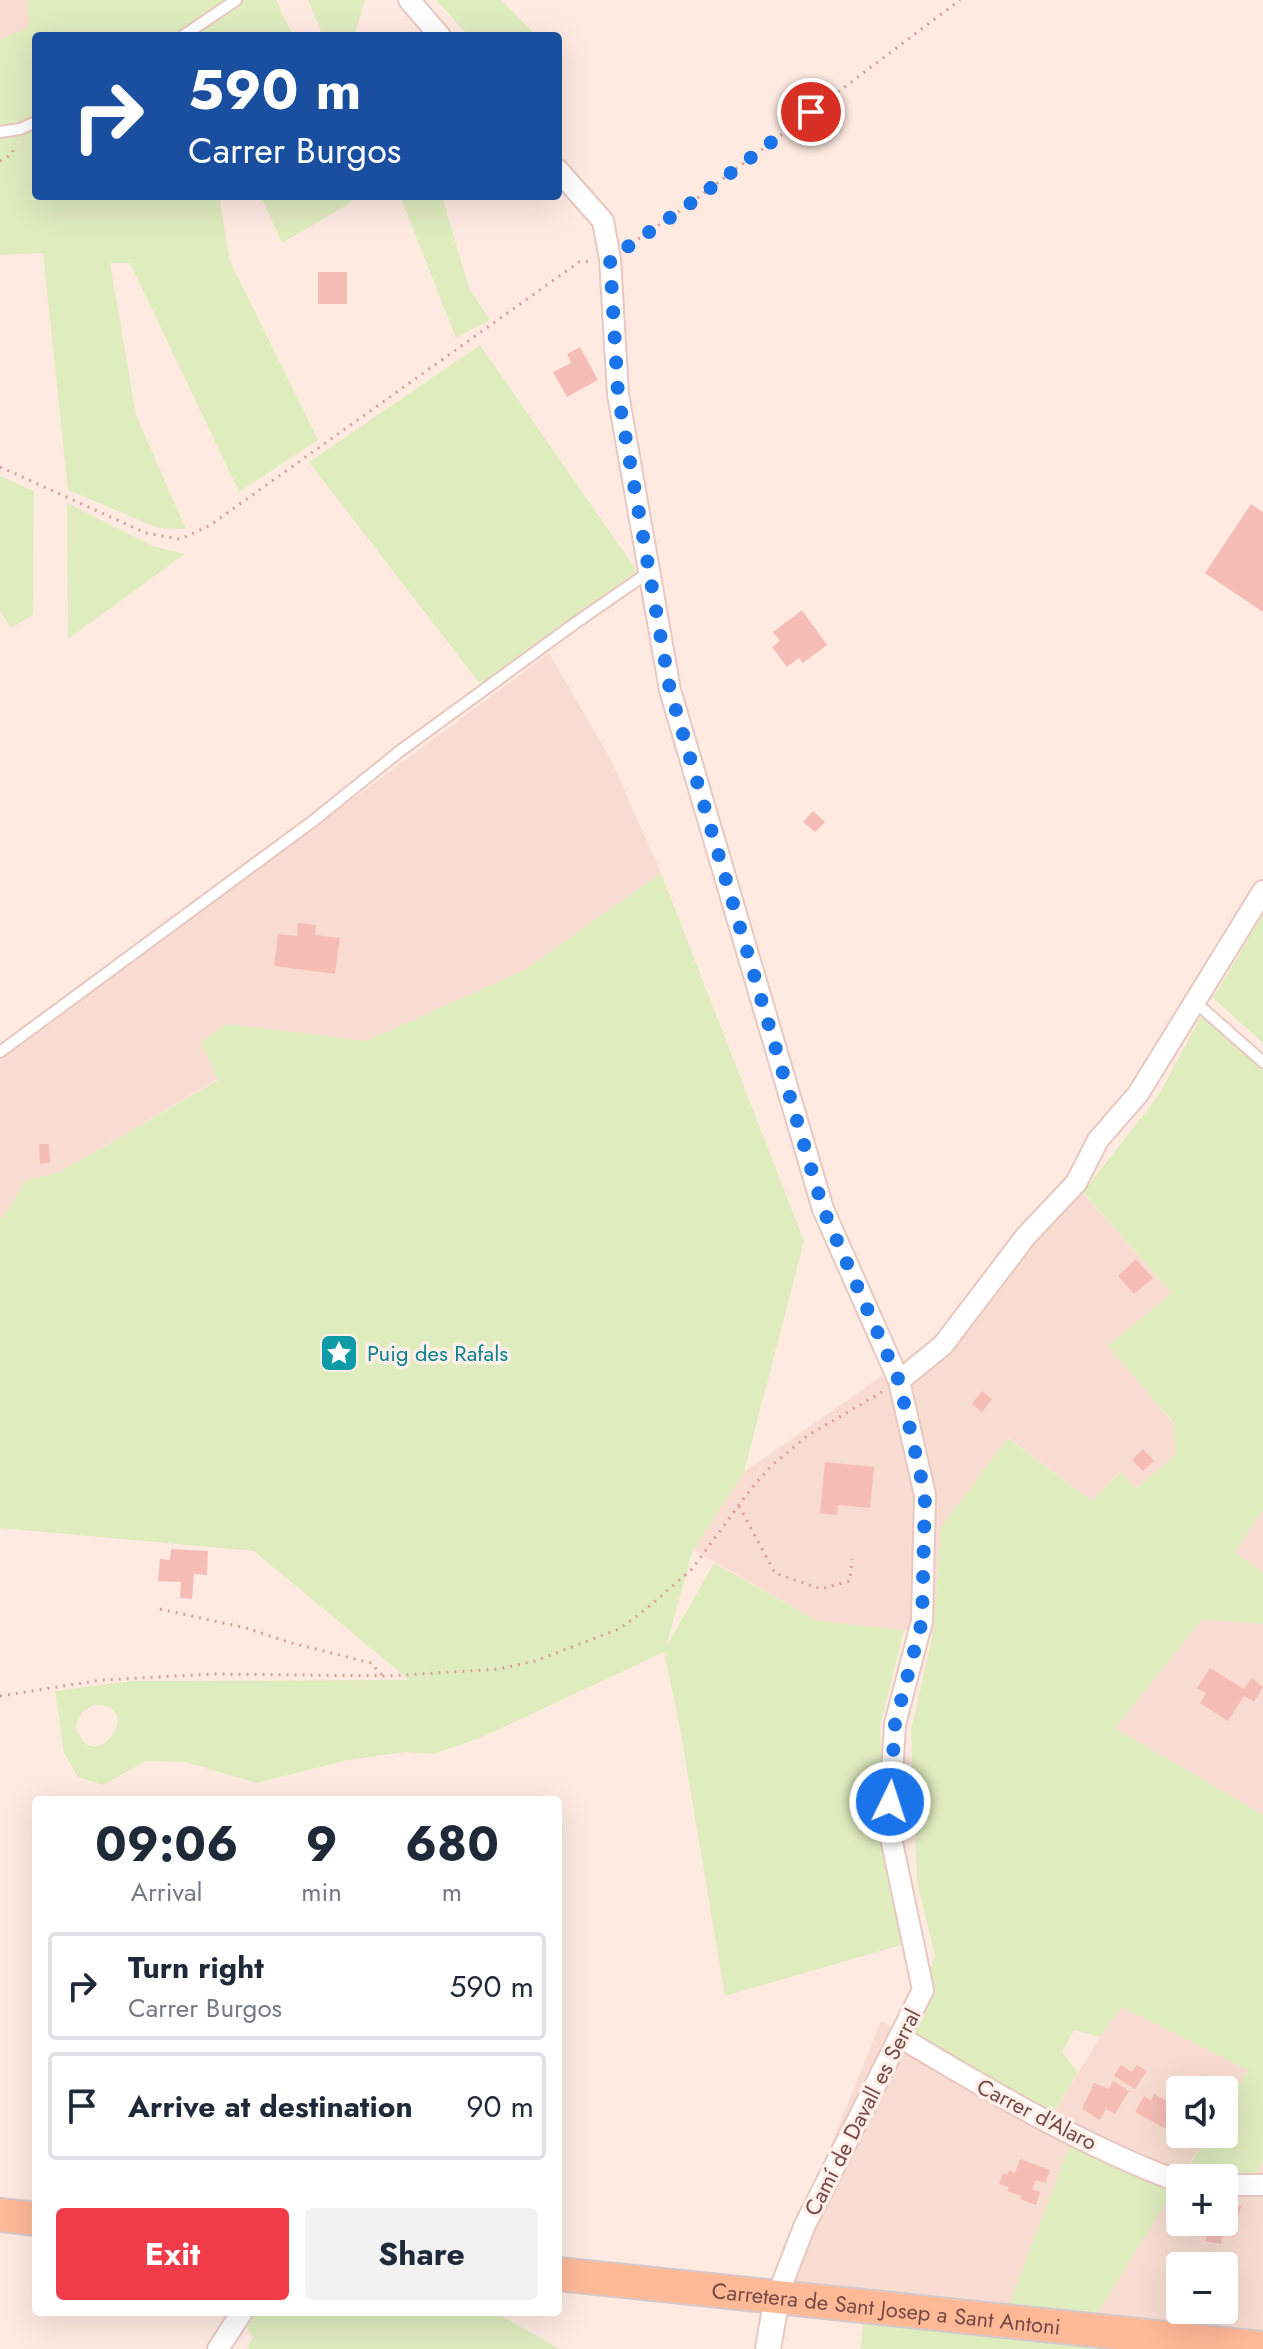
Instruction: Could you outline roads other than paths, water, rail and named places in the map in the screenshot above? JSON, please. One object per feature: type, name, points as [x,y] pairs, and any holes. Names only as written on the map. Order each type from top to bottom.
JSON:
[{"type":"main road","points":[[0,2215],[32,2219]]},
{"type":"main road","name":"Carretera de Sant Josep a Sant Antoni","points":[[562,2274],[1263,2348]]},
{"type":"street","points":[[409,0],[437,32]]},
{"type":"street","name":"Camí de Davall es Serral","points":[[562,175],[603,221],[610,259],[618,394],[670,690],[823,1209],[899,1381],[925,1495],[922,1621],[895,1724],[889,1828],[923,1990],[804,2227],[777,2297]]},
{"type":"street","points":[[899,1381],[943,1345],[1026,1236],[1076,1183],[1098,1140],[1138,1094],[1263,891]]},
{"type":"street","name":"Carrer d'Alaro","points":[[900,2037],[1008,2102],[1166,2176]]},
{"type":"street","points":[[1238,2185],[1263,2185]]},
{"type":"street","points":[[768,2349],[777,2297]]},
{"type":"street","points":[[218,2349],[239,2316]]},
{"type":"lane","points":[[189,32],[236,0]]},
{"type":"lane","points":[[0,132],[32,124]]},
{"type":"lane","points":[[0,1052],[313,821],[400,751],[649,572]]},
{"type":"lane","points":[[1194,1001],[1263,1062]]},
{"type":"place","name":"Puig des Rafals","points":[[339,1353]]}]
